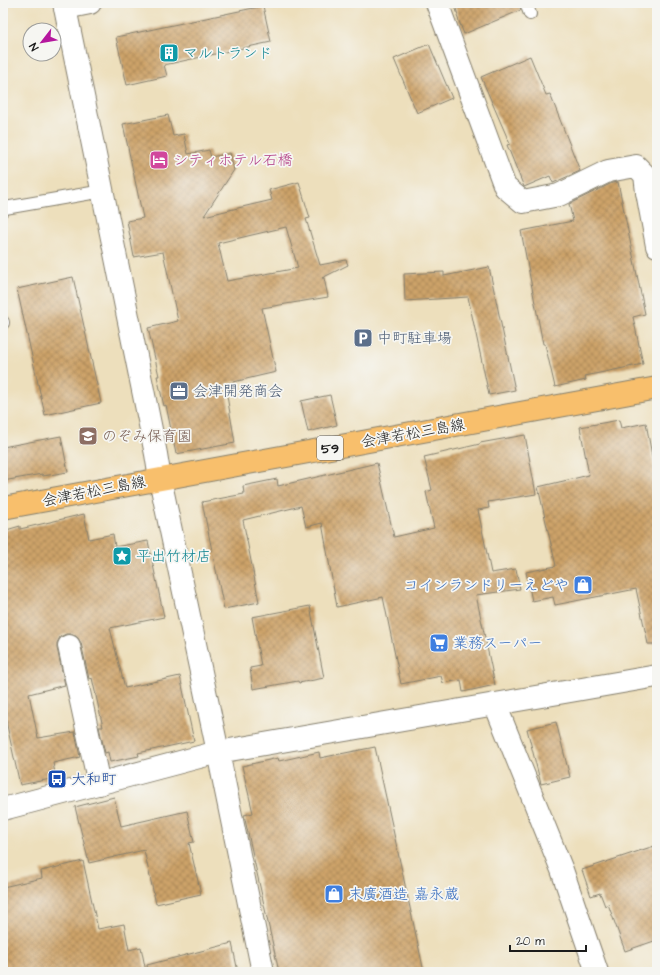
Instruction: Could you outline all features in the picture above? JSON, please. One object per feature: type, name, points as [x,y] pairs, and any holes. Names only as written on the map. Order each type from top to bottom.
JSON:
[{"type":"main road","name":"会津若松三島線","points":[[3,508],[657,388]]},
{"type":"street","points":[[90,3],[64,6],[155,446],[160,479],[263,972]]},
{"type":"street","points":[[437,3],[505,187],[523,202],[559,195],[608,171],[636,166],[645,175],[652,189],[657,246]]},
{"type":"street","points":[[69,646],[99,784]]},
{"type":"street","points":[[3,809],[218,752],[657,676]]},
{"type":"street","points":[[496,704],[562,870],[597,972]]},
{"type":"lane","points":[[3,210],[5,208],[103,191]]},
{"type":"building","points":[[454,3],[519,3],[521,10],[464,34]]},
{"type":"building","name":"マルトランド","points":[[263,6],[271,42],[164,65],[167,76],[127,85],[116,37]]},
{"type":"building","points":[[429,44],[452,98],[417,113],[394,59]]},
{"type":"building","points":[[530,56],[546,95],[550,94],[580,171],[553,183],[550,176],[524,187],[507,145],[510,144],[481,77]]},
{"type":"building","points":[[168,115],[173,136],[184,134],[188,154],[209,150],[211,157],[230,153],[234,170],[204,216],[272,200],[269,190],[299,182],[310,218],[306,219],[320,265],[346,260],[348,265],[322,278],[324,278],[328,297],[262,308],[276,372],[225,384],[235,443],[176,454],[166,405],[164,406],[157,376],[159,376],[148,328],[178,321],[163,252],[134,257],[127,221],[143,218],[123,124]],"holes":[[[286,227],[298,268],[227,281],[218,243]]]},
{"type":"building","points":[[618,182],[645,314],[633,317],[643,364],[585,376],[586,380],[555,387],[545,344],[543,344],[521,231],[573,221],[569,204],[612,183]]},
{"type":"building","points":[[489,267],[515,390],[489,395],[468,297],[405,301],[404,274],[444,272],[444,276]]},
{"type":"building","points":[[73,277],[101,403],[45,415],[17,289]]},
{"type":"building","points":[[330,395],[337,425],[308,432],[301,401]]},
{"type":"building","points":[[619,420],[621,428],[646,423],[657,483],[657,644],[648,644],[636,589],[555,605],[553,597],[532,601],[526,572],[556,566],[538,487],[589,475],[580,427]]},
{"type":"building","points":[[525,435],[536,494],[488,502],[489,508],[478,510],[491,573],[516,569],[520,589],[476,595],[495,685],[463,692],[461,680],[443,683],[441,676],[401,684],[383,597],[337,607],[322,523],[306,527],[301,506],[243,520],[259,602],[224,609],[202,502],[244,494],[243,486],[277,479],[278,486],[377,463],[394,537],[434,528],[426,492],[432,490],[424,457],[480,443]]},
{"type":"building","points":[[61,436],[68,472],[43,476],[42,474],[3,481],[3,447]]},
{"type":"building","points":[[84,514],[89,539],[113,534],[115,547],[148,541],[164,617],[110,628],[125,688],[180,676],[194,741],[138,753],[139,756],[110,762],[108,752],[105,753],[99,727],[103,727],[92,678],[89,679],[81,643],[73,634],[66,634],[60,637],[57,643],[65,685],[29,694],[38,738],[75,732],[80,757],[53,763],[56,778],[20,785],[3,707],[3,531],[20,526],[20,529]]},
{"type":"building","points":[[310,606],[324,678],[253,689],[250,668],[261,666],[252,617]]},
{"type":"building","points":[[556,722],[570,777],[541,784],[527,729]]},
{"type":"building","name":"末廣酒造 嘉永蔵","points":[[375,747],[424,972],[279,972],[244,815],[253,813],[242,766],[278,758],[279,761],[319,752],[320,758]]},
{"type":"building","points":[[114,797],[121,826],[187,811],[194,842],[189,843],[201,894],[156,904],[144,850],[89,863],[75,807]]},
{"type":"building","points":[[657,845],[657,940],[625,951],[608,904],[605,906],[600,893],[591,896],[582,870]]},
{"type":"building","points":[[83,861],[98,929],[124,924],[129,950],[141,947],[146,972],[3,972],[3,887],[42,878],[41,871]]},
{"type":"building","points":[[232,943],[238,972],[148,972],[147,965]]},
{"type":"place","name":"マルトランド","points":[[169,53]]},
{"type":"place","name":"シティホテル石橋","points":[[159,160]]},
{"type":"place","name":"中町駐車場","points":[[363,338]]},
{"type":"place","name":"会津開発商会","points":[[179,391]]},
{"type":"place","name":"のぞみ保育園","points":[[88,436]]},
{"type":"place","name":"平出竹材店","points":[[122,556]]},
{"type":"place","name":"コインランドリーえどや","points":[[583,585]]},
{"type":"place","name":"業務スーパー","points":[[439,643]]},
{"type":"place","name":"大和町","points":[[57,779]]},
{"type":"place","name":"末廣酒造 嘉永蔵","points":[[334,894]]}]
